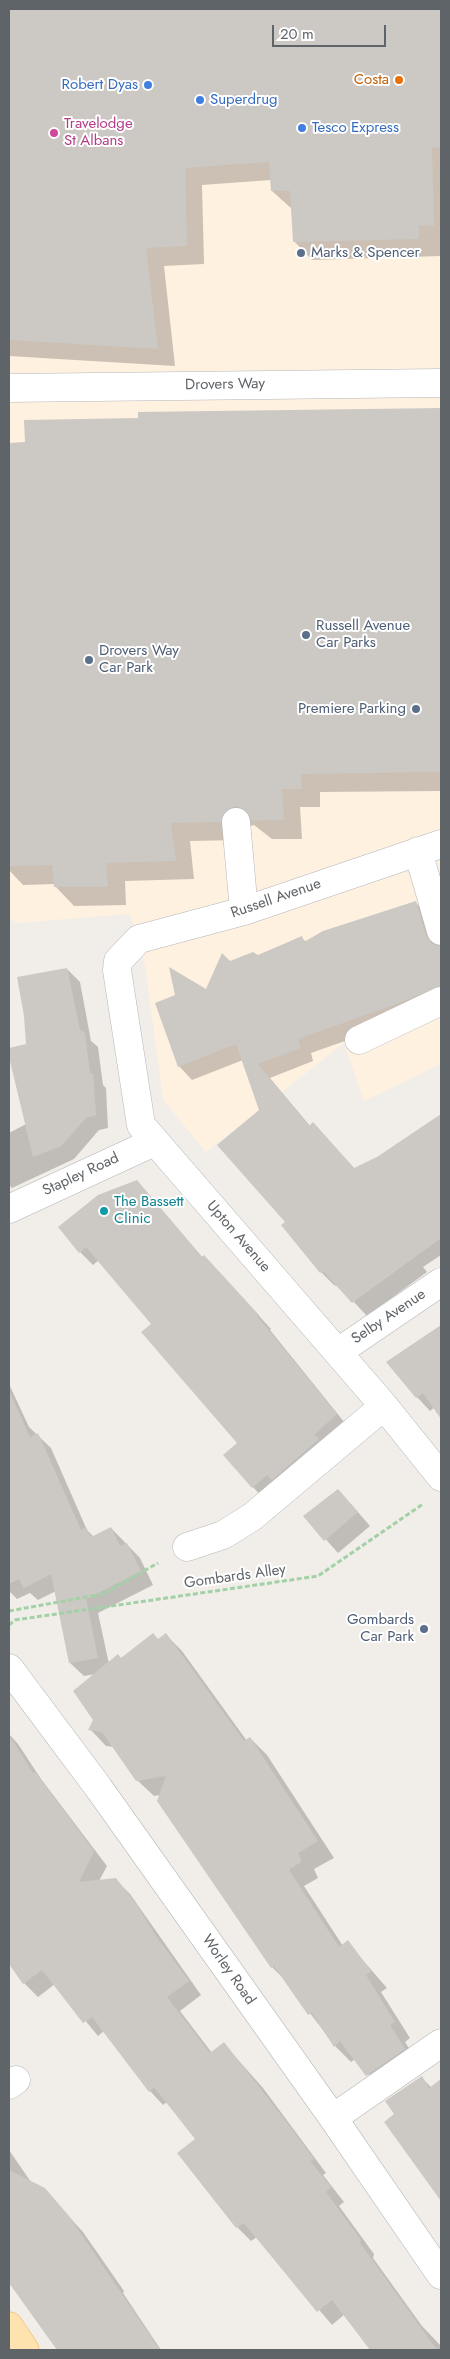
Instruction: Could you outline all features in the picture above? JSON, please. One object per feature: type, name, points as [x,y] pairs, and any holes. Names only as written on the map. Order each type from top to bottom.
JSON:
[{"type":"main road","points":[[9,2326],[25,2350]]},
{"type":"street","name":"Drovers Way","points":[[9,388],[441,383]]},
{"type":"street","points":[[236,822],[244,911]]},
{"type":"street","points":[[430,848],[441,931]]},
{"type":"street","name":"Russell Avenue","points":[[118,961],[139,939],[244,911],[430,848]]},
{"type":"street","name":"Upton Avenue","points":[[118,961],[117,970],[141,1125],[338,1352],[441,1476]]},
{"type":"street","points":[[359,1040],[441,1001]]},
{"type":"street","name":"Stapley Road","points":[[9,1209],[154,1142]]},
{"type":"street","name":"Selby Avenue","points":[[338,1352],[441,1282]]},
{"type":"street","points":[[187,1547],[223,1535],[252,1517],[384,1406]]},
{"type":"street","name":"Worley Road","points":[[9,1668],[98,1787],[333,2118],[441,2275]]},
{"type":"street","points":[[333,2118],[441,2043]]},
{"type":"path","name":"Gombards Alley","points":[[9,1624],[15,1620],[318,1576],[425,1502]]},
{"type":"path","points":[[9,1612],[103,1594],[187,1547]]},
{"type":"shaded area","points":[[9,9],[441,9],[441,1064],[364,1101],[344,1043],[206,1152],[163,1100],[145,966],[130,914],[17,923],[9,918]]},
{"type":"building","points":[[9,9],[441,9],[441,147],[432,148],[434,226],[419,225],[419,239],[293,242],[290,191],[271,191],[269,162],[185,168],[187,246],[146,248],[158,349],[9,340]]},
{"type":"building","points":[[441,408],[441,772],[301,774],[302,789],[282,789],[284,820],[252,821],[248,813],[242,808],[235,806],[227,810],[221,822],[171,823],[176,861],[106,863],[108,887],[54,887],[52,865],[9,866],[9,443],[25,442],[24,420],[138,418],[138,412]]},
{"type":"building","points":[[416,901],[426,936],[431,943],[441,946],[441,986],[298,1039],[301,1048],[258,1064],[309,1126],[313,1122],[354,1168],[377,1157],[441,1114],[441,1238],[352,1303],[323,1271],[320,1273],[281,1225],[285,1222],[217,1145],[259,1110],[236,1044],[178,1067],[155,1003],[175,995],[169,967],[206,989],[222,953],[230,961],[253,952],[258,955],[302,936],[304,942],[323,931]]},
{"type":"building","points":[[67,968],[80,1030],[85,1033],[90,1073],[93,1074],[96,1115],[86,1118],[61,1146],[33,1157],[9,1057],[9,1048],[26,1044],[24,1016],[17,977]]},
{"type":"building","points":[[137,1180],[202,1257],[204,1255],[259,1315],[257,1316],[337,1414],[314,1435],[319,1439],[272,1480],[267,1475],[252,1488],[223,1455],[237,1443],[141,1332],[151,1324],[86,1247],[79,1253],[58,1227],[98,1195]]},
{"type":"building","points":[[441,1325],[441,1419],[423,1393],[416,1398],[386,1362]]},
{"type":"building","points":[[9,1391],[30,1437],[38,1433],[81,1530],[86,1527],[91,1537],[111,1527],[120,1546],[127,1543],[141,1571],[86,1599],[98,1658],[69,1663],[51,1574],[24,1588],[19,1579],[9,1584]]},
{"type":"building","points":[[338,1489],[358,1512],[324,1541],[303,1516]]},
{"type":"building","points":[[153,1633],[158,1639],[166,1633],[244,1741],[250,1737],[318,1841],[298,1853],[302,1861],[289,1870],[339,1947],[348,1940],[371,1971],[366,1975],[395,2022],[390,2025],[405,2049],[366,2076],[340,2041],[334,2047],[312,2013],[308,2015],[274,1966],[271,1968],[157,1801],[166,1776],[136,1781],[102,1732],[88,1730],[93,1720],[73,1691],[118,1654],[121,1658]]},
{"type":"building","points":[[9,1735],[33,1773],[35,1772],[94,1851],[79,1882],[116,1878],[137,1905],[156,1936],[189,1981],[167,1997],[210,2053],[224,2042],[285,2120],[314,2159],[310,2161],[331,2187],[326,2192],[437,2350],[370,2350],[332,2300],[317,2312],[244,2223],[236,2228],[177,2153],[195,2139],[154,2087],[149,2092],[92,2017],[83,2023],[42,1970],[23,1984],[9,1964]]},
{"type":"building","points":[[422,2076],[429,2088],[441,2079],[441,2201],[384,2122],[394,2114],[385,2101]]},
{"type":"building","points":[[9,2170],[45,2188],[69,2216],[160,2350],[57,2350],[9,2283]]},
{"type":"place","name":"Costa","points":[[399,80]]},
{"type":"place","name":"Robert Dyas","points":[[148,85]]},
{"type":"place","name":"Superdrug","points":[[200,100]]},
{"type":"place","name":"Tesco Express","points":[[302,128]]},
{"type":"place","name":"Travelodge St Albans","points":[[54,133]]},
{"type":"place","name":"Marks & Spencer","points":[[301,253]]},
{"type":"place","name":"Russell Avenue Car Parks","points":[[306,635]]},
{"type":"place","name":"Drovers Way Car Park","points":[[89,660]]},
{"type":"place","name":"Premiere Parking","points":[[416,709]]},
{"type":"place","name":"The Bassett Clinic","points":[[104,1211]]},
{"type":"place","name":"Gombards Car Park","points":[[424,1629]]}]
